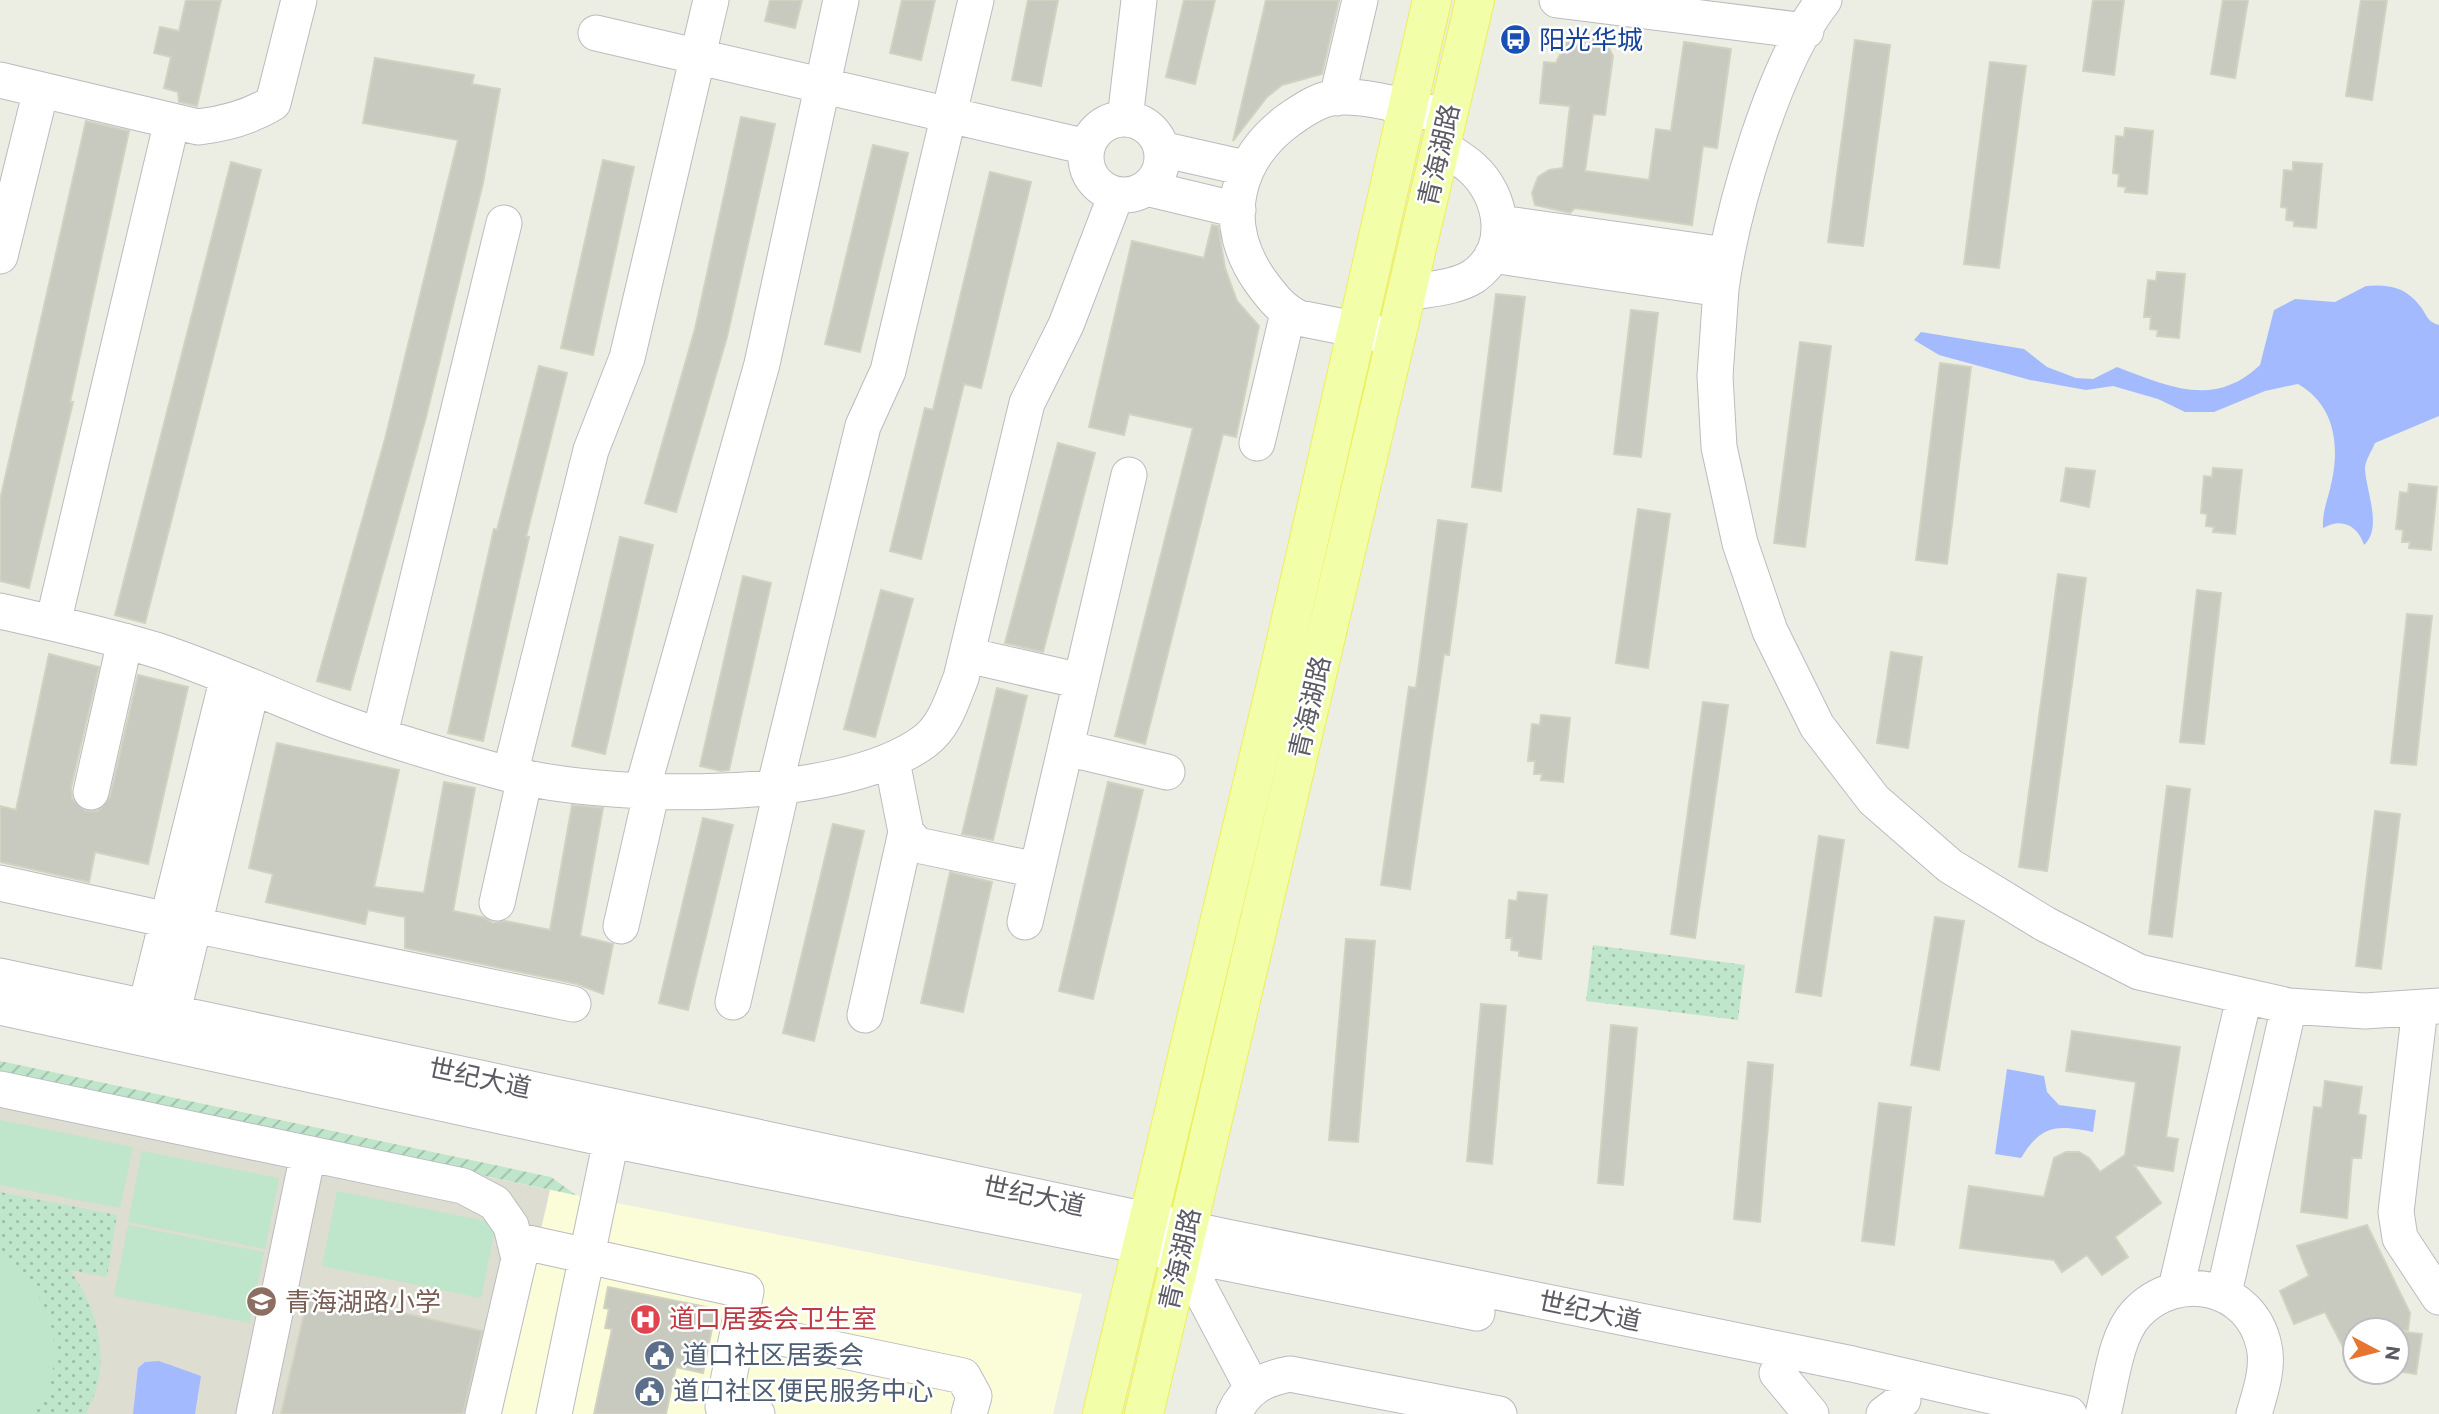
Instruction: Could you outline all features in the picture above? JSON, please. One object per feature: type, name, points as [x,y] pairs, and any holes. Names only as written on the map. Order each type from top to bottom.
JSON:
[{"type":"main road","name":"青海湖路","points":[[1102,1414],[1277,680],[1432,0]]},
{"type":"main road","name":"青海湖路","points":[[1144,1414],[1475,0]]},
{"type":"street","points":[[0,80],[198,127],[223,124],[258,112],[273,103],[299,0]]},
{"type":"street","points":[[497,903],[518,775],[592,450],[627,358],[711,0]]},
{"type":"street","points":[[621,926],[647,790],[762,364],[841,0]]},
{"type":"street","points":[[733,1002],[778,788],[863,426],[888,371],[976,0]]},
{"type":"street","points":[[1125,119],[1139,0]]},
{"type":"street","points":[[1337,98],[1360,0]]},
{"type":"street","points":[[1557,0],[1806,32]]},
{"type":"street","points":[[1824,0],[1779,82],[1752,160],[1726,255],[1721,289],[1715,376],[1719,447],[1737,531],[1770,631],[1817,726],[1874,800],[1950,866],[2045,924],[2139,972],[2244,998],[2288,1006],[2365,1011],[2429,1007],[2396,1212],[2400,1238],[2439,1297]]},
{"type":"street","points":[[596,33],[1087,147]]},
{"type":"street","points":[[0,256],[41,90]]},
{"type":"street","points":[[1396,337],[1288,313],[1272,298],[1247,263],[1238,233],[1237,210],[1245,167],[1259,147],[1305,108],[1337,98],[1352,97],[1407,108],[1445,131],[1481,178],[1499,212],[1496,239],[1473,277],[1449,286],[1407,293]]},
{"type":"street","points":[[1,613],[125,641],[240,682],[329,718],[518,775],[580,787],[647,790],[778,788],[810,783],[892,761],[927,740],[946,716],[967,656],[1027,403],[1131,191],[1158,174],[1161,149],[1148,128],[1125,119],[1101,126],[1087,147],[1088,171],[1095,183],[1131,191],[1237,210]]},
{"type":"street","points":[[53,624],[172,121]]},
{"type":"street","points":[[1161,149],[1245,167]]},
{"type":"street","points":[[380,734],[504,223]]},
{"type":"street","points":[[1496,239],[1726,255]]},
{"type":"street","points":[[1496,239],[1721,289]]},
{"type":"street","points":[[1257,443],[1288,313]]},
{"type":"street","points":[[1025,922],[1129,475]]},
{"type":"street","points":[[90,792],[125,641]]},
{"type":"street","points":[[967,656],[1081,681]]},
{"type":"street","points":[[155,1025],[240,682]]},
{"type":"street","points":[[1066,748],[1167,772]]},
{"type":"street","points":[[865,1015],[906,832],[892,761]]},
{"type":"street","points":[[906,832],[917,845],[1037,870]]},
{"type":"street","points":[[0,883],[573,1004]]},
{"type":"street","name":"世纪大道","points":[[0,976],[155,1025],[611,1140],[1145,1233]]},
{"type":"street","points":[[2176,1288],[2244,998]]},
{"type":"street","points":[[2224,1293],[2288,1006]]},
{"type":"street","name":"世纪大道","points":[[0,1007],[155,1025],[1184,1241],[1777,1374],[1894,1407],[1967,1414]]},
{"type":"street","points":[[0,1089],[463,1186],[495,1203],[511,1226],[519,1259],[483,1414]]},
{"type":"street","points":[[554,1414],[611,1140]]},
{"type":"street","points":[[254,1414],[308,1154]]},
{"type":"street","points":[[515,1240],[746,1291],[723,1407],[757,1414]]},
{"type":"street","points":[[1184,1241],[1244,1401],[1266,1379],[1290,1374],[1499,1414]]},
{"type":"street","name":"世纪大道","points":[[1184,1241],[1852,1364],[2069,1414]]},
{"type":"street","points":[[2103,1414],[2123,1338],[2134,1315],[2153,1298],[2176,1288],[2201,1287],[2224,1293],[2250,1316],[2265,1347],[2265,1371],[2254,1414]]},
{"type":"street","points":[[738,1329],[963,1376],[974,1396],[970,1414]]},
{"type":"street","points":[[1777,1374],[1811,1414]]},
{"type":"shaded area","points":[[1593,945],[1745,965],[1738,1020],[1586,1001]]},
{"type":"shaded area","points":[[0,1061],[551,1177],[576,1195],[0,1076]]},
{"type":"shaded area","name":"青海湖路小学","points":[[0,1076],[550,1190],[498,1414],[0,1414]]},
{"type":"shaded area","points":[[0,1120],[133,1147],[120,1208],[0,1185]]},
{"type":"shaded area","points":[[142,1151],[279,1178],[265,1249],[128,1222]]},
{"type":"shaded area","points":[[550,1190],[1082,1294],[1053,1414],[498,1414]]},
{"type":"shaded area","points":[[337,1191],[496,1223],[481,1298],[322,1266]]},
{"type":"shaded area","points":[[0,1192],[117,1215],[107,1277],[70,1270],[89,1304],[99,1340],[99,1377],[86,1414],[0,1414]]},
{"type":"shaded area","points":[[128,1225],[264,1252],[250,1323],[114,1296]]},
{"type":"shaded area","points":[[0,1258],[19,1272],[34,1289],[45,1308],[52,1329],[52,1372],[46,1393],[34,1414],[0,1414]]},
{"type":"water","points":[[2366,286],[2389,286],[2403,291],[2415,300],[2429,320],[2439,325],[2439,416],[2375,443],[2365,466],[2373,519],[2370,538],[2364,545],[2358,533],[2348,525],[2337,523],[2323,528],[2334,466],[2334,438],[2326,413],[2319,402],[2298,384],[2265,391],[2214,412],[2185,412],[2158,399],[2113,386],[2086,390],[2030,380],[1939,355],[1914,340],[1921,332],[2024,349],[2047,367],[2076,378],[2093,379],[2117,367],[2173,386],[2208,390],[2225,387],[2260,365],[2274,310],[2295,299],[2335,302]]},
{"type":"water","points":[[2007,1069],[2044,1076],[2047,1092],[2059,1105],[2096,1110],[2093,1132],[2070,1128],[2051,1130],[2036,1139],[2021,1158],[1995,1154]]},
{"type":"water","points":[[159,1361],[201,1376],[195,1414],[133,1414],[138,1368],[145,1362]]},
{"type":"building","points":[[186,0],[221,0],[197,106],[179,102],[178,92],[164,88],[171,57],[154,53],[160,27],[179,31]]},
{"type":"building","points":[[770,0],[802,0],[795,28],[765,21]]},
{"type":"building","points":[[902,0],[935,0],[921,60],[890,53]]},
{"type":"building","points":[[1028,0],[1058,0],[1041,86],[1012,80]]},
{"type":"building","points":[[1184,0],[1215,0],[1195,84],[1166,77]]},
{"type":"building","points":[[1266,0],[1339,0],[1322,74],[1282,85],[1267,97],[1233,141]]},
{"type":"building","points":[[2093,0],[2124,0],[2114,75],[2083,71]]},
{"type":"building","points":[[2223,0],[2248,0],[2235,78],[2211,74]]},
{"type":"building","points":[[2361,0],[2387,0],[2372,100],[2346,96]]},
{"type":"building","points":[[1578,32],[1603,37],[1613,56],[1605,115],[1593,114],[1585,171],[1649,180],[1656,129],[1671,131],[1684,42],[1731,49],[1717,148],[1703,146],[1692,225],[1575,208],[1570,213],[1535,205],[1532,193],[1538,177],[1549,170],[1563,168],[1570,106],[1540,103],[1544,62],[1556,63],[1566,42]]},
{"type":"building","points":[[1855,40],[1890,45],[1863,246],[1828,242]]},
{"type":"building","points":[[375,58],[474,75],[472,84],[500,89],[483,183],[426,417],[350,690],[317,681],[385,439],[458,140],[363,123]]},
{"type":"building","points":[[1990,62],[2026,66],[1999,268],[1964,264]]},
{"type":"building","points":[[741,117],[775,124],[727,337],[676,512],[645,503],[695,329]]},
{"type":"building","points":[[86,121],[129,131],[70,402],[73,402],[29,588],[0,581],[0,500]]},
{"type":"building","points":[[2125,128],[2153,131],[2147,194],[2125,192],[2126,187],[2118,186],[2119,174],[2113,173],[2116,136],[2124,137]]},
{"type":"building","points":[[873,145],[908,153],[860,352],[825,344]]},
{"type":"building","points":[[603,160],[634,167],[593,355],[561,348]]},
{"type":"building","points":[[231,162],[261,170],[145,623],[115,615]]},
{"type":"building","points":[[2293,162],[2322,164],[2316,228],[2294,226],[2294,221],[2286,220],[2287,208],[2281,207],[2284,170],[2293,171]]},
{"type":"building","points":[[990,172],[1031,182],[981,388],[964,384],[921,559],[890,551],[925,408],[933,410]]},
{"type":"building","points":[[1212,225],[1218,226],[1225,268],[1237,301],[1259,326],[1236,437],[1223,434],[1145,744],[1115,736],[1193,428],[1129,414],[1124,435],[1089,427],[1132,241],[1204,258]]},
{"type":"building","points":[[2157,272],[2185,274],[2179,338],[2157,336],[2158,330],[2150,329],[2151,317],[2144,317],[2148,280],[2156,281]]},
{"type":"building","points":[[1496,294],[1525,297],[1501,491],[1472,487]]},
{"type":"building","points":[[1631,310],[1658,313],[1641,457],[1614,454]]},
{"type":"building","points":[[1800,342],[1831,346],[1805,547],[1774,543]]},
{"type":"building","points":[[1940,363],[1971,367],[1947,564],[1916,560]]},
{"type":"building","points":[[539,366],[567,373],[526,537],[529,537],[483,741],[448,733],[494,529],[497,530]]},
{"type":"building","points":[[1058,443],[1095,453],[1043,652],[1005,643]]},
{"type":"building","points":[[2066,468],[2095,471],[2089,507],[2061,501]]},
{"type":"building","points":[[2213,468],[2242,470],[2235,534],[2213,532],[2214,527],[2206,526],[2207,514],[2201,513],[2204,476],[2212,477]]},
{"type":"building","points":[[2409,484],[2437,487],[2431,550],[2409,548],[2410,542],[2402,542],[2403,530],[2396,529],[2400,492],[2408,493]]},
{"type":"building","points":[[1638,509],[1670,514],[1648,668],[1616,663]]},
{"type":"building","points":[[1438,520],[1467,524],[1449,655],[1444,654],[1410,889],[1381,885],[1409,687],[1416,688]]},
{"type":"building","points":[[620,537],[653,545],[605,754],[572,746]]},
{"type":"building","points":[[2058,574],[2086,578],[2047,871],[2019,867]]},
{"type":"building","points":[[743,576],[771,583],[729,770],[721,771],[700,766]]},
{"type":"building","points":[[881,590],[913,599],[875,737],[844,729]]},
{"type":"building","points":[[2197,590],[2221,593],[2204,744],[2180,742]]},
{"type":"building","points":[[2407,614],[2432,616],[2416,765],[2391,763]]},
{"type":"building","points":[[1891,652],[1922,657],[1908,748],[1877,743]]},
{"type":"building","points":[[49,654],[99,667],[71,788],[72,799],[86,811],[98,811],[110,797],[138,675],[188,687],[148,864],[95,852],[89,882],[0,862],[0,806],[16,810]]},
{"type":"building","points":[[997,688],[1027,696],[993,840],[962,834]]},
{"type":"building","points":[[1703,702],[1728,705],[1695,938],[1671,934]]},
{"type":"building","points":[[1541,715],[1570,718],[1563,782],[1541,780],[1542,774],[1534,774],[1535,761],[1528,761],[1532,724],[1540,725]]},
{"type":"building","points":[[277,743],[399,770],[374,887],[424,893],[444,782],[475,788],[453,911],[482,917],[493,923],[505,921],[550,930],[572,805],[603,808],[580,936],[613,944],[603,994],[577,984],[405,948],[405,917],[368,910],[365,924],[266,902],[273,874],[249,868]]},
{"type":"building","points":[[1108,782],[1143,790],[1093,999],[1059,991]]},
{"type":"building","points":[[2167,786],[2190,789],[2172,937],[2149,934]]},
{"type":"building","points":[[2375,811],[2400,814],[2381,969],[2356,966]]},
{"type":"building","points":[[703,818],[733,825],[688,1010],[659,1003]]},
{"type":"building","points":[[833,824],[864,831],[814,1041],[783,1033]]},
{"type":"building","points":[[1819,836],[1844,840],[1821,996],[1796,992]]},
{"type":"building","points":[[950,872],[992,882],[963,1012],[921,1003]]},
{"type":"building","points":[[1518,892],[1547,895],[1541,959],[1519,956],[1519,951],[1511,950],[1512,938],[1506,938],[1509,900],[1517,901]]},
{"type":"building","points":[[1935,917],[1964,921],[1939,1070],[1911,1065]]},
{"type":"building","points":[[1346,939],[1375,941],[1358,1142],[1329,1140]]},
{"type":"building","points":[[1481,1004],[1506,1006],[1492,1164],[1467,1161]]},
{"type":"building","points":[[1611,1025],[1637,1028],[1623,1185],[1598,1183]]},
{"type":"building","points":[[2072,1031],[2180,1047],[2166,1137],[2178,1139],[2173,1171],[2134,1165],[2161,1203],[2115,1237],[2128,1257],[2102,1275],[2087,1255],[2062,1272],[2054,1260],[1960,1248],[1969,1186],[2044,1197],[2054,1158],[2066,1152],[2079,1152],[2089,1158],[2100,1172],[2125,1155],[2136,1082],[2066,1071]]},
{"type":"building","points":[[1748,1062],[1773,1065],[1760,1222],[1734,1219]]},
{"type":"building","points":[[2325,1081],[2362,1087],[2358,1114],[2366,1116],[2361,1158],[2352,1158],[2347,1218],[2301,1212],[2314,1107],[2322,1108]]},
{"type":"building","points":[[1879,1103],[1911,1107],[1894,1245],[1862,1241]]},
{"type":"building","points":[[2367,1225],[2410,1316],[2341,1316],[2341,1343],[2325,1312],[2294,1324],[2280,1291],[2309,1276],[2297,1246]]},
{"type":"building","points":[[608,1287],[716,1309],[703,1373],[676,1367],[666,1414],[594,1414],[612,1329],[605,1328],[609,1309],[604,1308]]},
{"type":"building","points":[[309,1292],[482,1331],[463,1414],[281,1414]]},
{"type":"building","points":[[2411,1333],[2422,1334],[2416,1374],[2411,1373]]},
{"type":"place","name":"阳光华城","points":[[1516,40]]},
{"type":"place","name":"青海湖路小学","points":[[262,1302]]},
{"type":"place","name":"道口居委会卫生室","points":[[646,1319]]},
{"type":"place","name":"道口社区居委会","points":[[659,1355]]},
{"type":"place","name":"道口社区便民服务中心","points":[[650,1391]]}]
